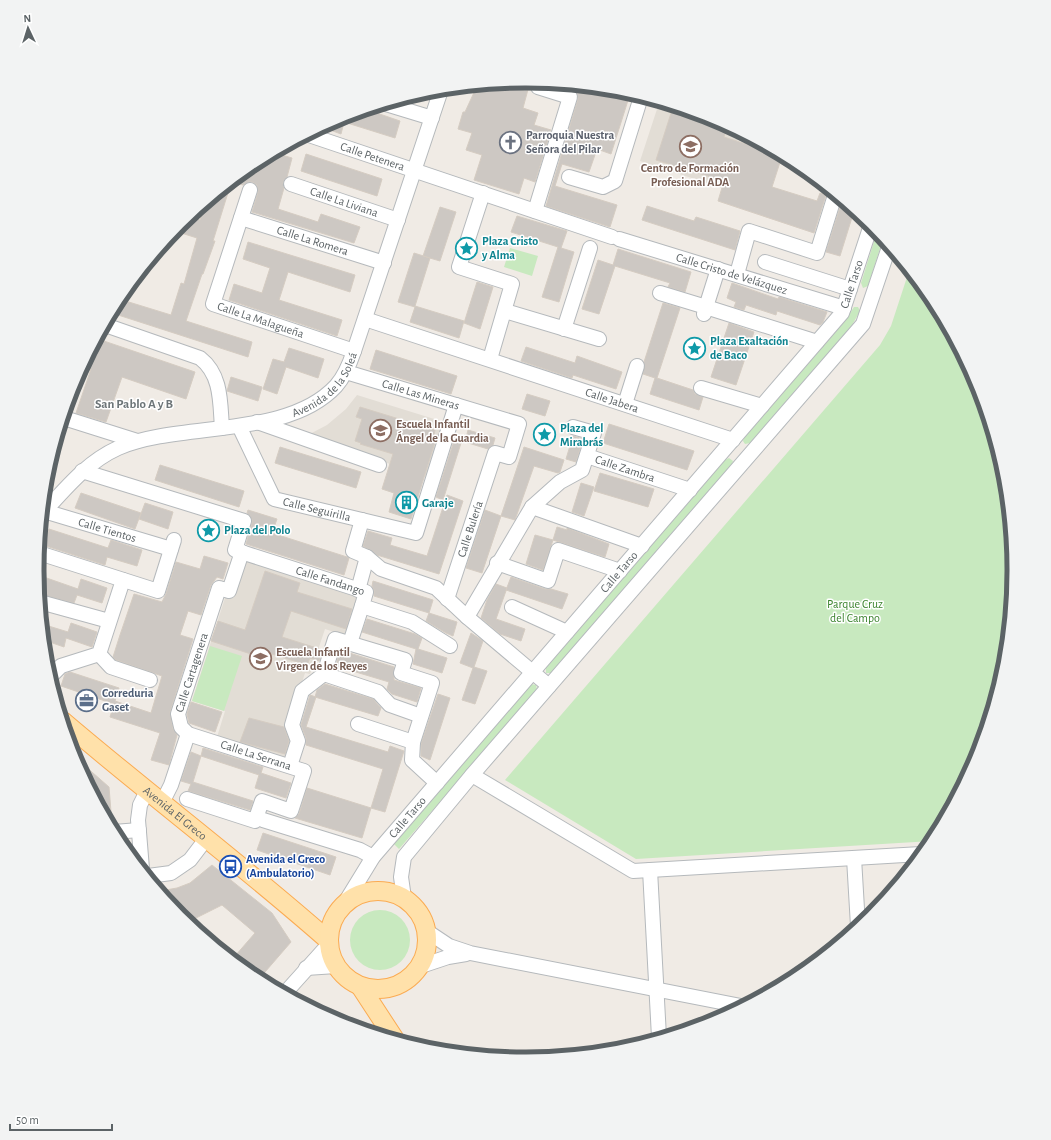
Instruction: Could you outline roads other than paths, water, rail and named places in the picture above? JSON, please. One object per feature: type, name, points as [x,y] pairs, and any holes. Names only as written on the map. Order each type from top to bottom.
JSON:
[{"type":"main road","name":"Avenida El Greco","points":[[72,732],[287,904],[329,942]]},
{"type":"main road","points":[[378,891],[392,892],[404,898],[415,907],[423,919],[428,932],[427,950],[421,966],[410,979],[394,987],[377,989],[360,986],[346,978],[336,966],[331,955],[329,942],[331,928],[339,911],[352,898],[365,893],[378,891]]},
{"type":"main road","name":"Avenida El Greco","points":[[287,904],[320,920],[328,920],[339,911]]},
{"type":"main road","points":[[360,986],[390,1032]]},
{"type":"main road","points":[[391,1032],[387,1021],[386,1005],[394,987]]},
{"type":"street","points":[[534,211],[570,97],[545,89]]},
{"type":"street","name":"Avenida de la Soleá","points":[[48,507],[82,471],[101,457],[137,442],[239,426],[283,416],[309,407],[327,395],[338,385],[346,372],[365,320],[439,97]]},
{"type":"street","points":[[569,177],[603,187],[615,181],[638,102]]},
{"type":"street","points":[[395,107],[432,118]]},
{"type":"street","name":"Calle Petenera","points":[[315,137],[414,170]]},
{"type":"street","name":"Calle Cristo de Velázquez","points":[[414,170],[534,211],[593,241],[615,238],[737,274],[844,308]]},
{"type":"street","name":"Calle La Liviana","points":[[291,184],[398,220]]},
{"type":"street","name":"Calle La Malagueña","points":[[250,190],[213,304],[354,351]]},
{"type":"street","points":[[483,193],[459,267],[512,284],[490,359]]},
{"type":"street","points":[[737,274],[749,231],[817,254],[833,200]]},
{"type":"street","name":"Calle La Romera","points":[[241,218],[384,263]]},
{"type":"street","name":"Calle Tarso","points":[[339,911],[373,857],[842,313],[869,233]]},
{"type":"street","points":[[564,329],[593,241]]},
{"type":"street","name":"Calle Tarso","points":[[404,898],[401,877],[404,857],[472,775],[863,324],[887,252]]},
{"type":"street","points":[[765,262],[850,289]]},
{"type":"street","points":[[705,310],[718,269]]},
{"type":"street","points":[[660,293],[705,310],[818,342]]},
{"type":"street","points":[[505,311],[599,339]]},
{"type":"street","name":"Calle Jabera","points":[[365,320],[490,359],[733,440]]},
{"type":"street","points":[[110,327],[200,358],[209,364],[215,373],[222,428]]},
{"type":"street","points":[[625,404],[637,366]]},
{"type":"street","name":"Calle Las Mineras","points":[[346,372],[519,424],[509,457],[495,453],[493,459]]},
{"type":"street","points":[[701,388],[762,406]]},
{"type":"street","name":"Calle Seguirilla","points":[[239,426],[274,499],[416,532],[456,405]]},
{"type":"street","points":[[69,419],[137,442]]},
{"type":"street","points":[[257,422],[379,465]]},
{"type":"street","points":[[573,427],[594,433],[587,456]]},
{"type":"street","name":"Calle Zambra","points":[[467,617],[497,563],[532,507],[560,482],[582,470],[587,456],[690,490]]},
{"type":"street","name":"Calle Bulería","points":[[447,599],[493,459]]},
{"type":"street","name":"Calle Cartagenera","points":[[82,471],[244,521],[229,591],[220,588],[178,714],[181,727],[188,734]]},
{"type":"street","points":[[532,507],[642,546]]},
{"type":"street","name":"Calle Tientos","points":[[47,513],[172,544],[158,591],[123,580]]},
{"type":"street","points":[[362,520],[354,550],[367,557],[381,569],[436,588],[467,617],[549,686]]},
{"type":"street","points":[[497,563],[548,581],[558,550],[620,571]]},
{"type":"street","name":"Calle Fandango","points":[[238,551],[366,592],[362,606],[412,622],[450,646]]},
{"type":"street","points":[[45,554],[123,580],[98,654]]},
{"type":"street","points":[[358,590],[367,557]]},
{"type":"street","points":[[45,603],[109,621]]},
{"type":"street","points":[[350,644],[362,606]]},
{"type":"street","points":[[512,607],[567,632]]},
{"type":"street","points":[[290,766],[298,741],[292,725],[302,691],[324,674],[335,639],[405,660],[401,673],[432,683],[413,742],[412,760],[436,783]]},
{"type":"street","points":[[55,672],[61,666],[98,654]]},
{"type":"street","points":[[98,654],[111,667],[150,680]]},
{"type":"street","points":[[324,674],[378,692],[390,705],[421,716]]},
{"type":"street","points":[[358,724],[413,742]]},
{"type":"street","points":[[162,804],[171,785],[188,734]]},
{"type":"street","name":"Calle La Serrana","points":[[187,799],[255,821],[262,801],[291,811],[304,771],[188,734]]},
{"type":"street","points":[[472,775],[633,871],[913,854]]},
{"type":"street","points":[[141,859],[139,830],[140,805],[147,791]]},
{"type":"street","points":[[264,820],[360,850],[373,857]]},
{"type":"street","points":[[121,831],[139,830]]},
{"type":"street","points":[[154,875],[171,873],[190,860],[206,839]]},
{"type":"street","points":[[854,858],[858,918]]},
{"type":"street","points":[[650,870],[659,1032]]},
{"type":"street","points":[[428,932],[449,946],[470,953],[733,1004]]},
{"type":"street","points":[[288,989],[329,942]]},
{"type":"street","points":[[421,966],[448,957],[470,953]]},
{"type":"street","points":[[306,968],[336,966]]},
{"type":"place","name":"Parroquia Nuestra Señora del Pilar","points":[[510,142]]},
{"type":"place","name":"Centro de Formación Profesional ADA","points":[[690,147]]},
{"type":"place","name":"Plaza Cristo y Alma","points":[[466,248]]},
{"type":"place","name":"Plaza Exaltación de Baco","points":[[694,348]]},
{"type":"place","name":"Escuela Infantil Ángel de la Guardia","points":[[380,431]]},
{"type":"place","name":"Plaza del Mirabrás","points":[[544,435]]},
{"type":"place","name":"Garaje","points":[[407,503]]},
{"type":"place","name":"Plaza del Polo","points":[[209,530]]},
{"type":"place","name":"Escuela Infantil Virgen de los Reyes","points":[[260,659]]},
{"type":"place","name":"Correduria Gaset","points":[[87,700]]},
{"type":"place","name":"Avenida el Greco (Ambulatorio)","points":[[231,866]]},
{"type":"district","name":"San Pablo A y B","points":[[134,403]]},
{"type":"park label","name":"Parque Cruz del Campo","points":[[855,611]]}]
